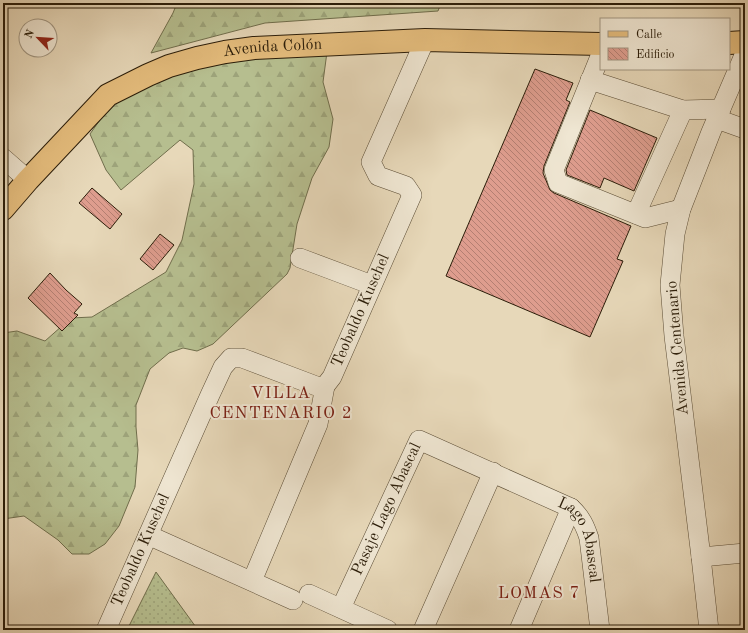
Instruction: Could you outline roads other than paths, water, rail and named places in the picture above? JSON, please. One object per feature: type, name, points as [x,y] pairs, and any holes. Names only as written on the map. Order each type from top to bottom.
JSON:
[{"type":"main road","name":"Avenida Colón","points":[[3,209],[28,180],[108,96],[169,66],[197,58],[254,48],[425,40],[600,44]]},
{"type":"main road","points":[[730,43],[745,42]]},
{"type":"street","name":"Teobaldo Kuschel","points":[[106,630],[223,367],[231,358],[242,358],[319,387],[325,386],[336,370],[412,196],[406,186],[378,176],[371,162],[425,40]]},
{"type":"street","name":"Avenida Centenario","points":[[709,630],[671,311],[670,285],[672,260],[681,209],[745,53]]},
{"type":"street","points":[[600,56],[554,170],[558,182],[645,218],[681,209]]},
{"type":"street","points":[[590,80],[683,110],[719,114],[745,129]]},
{"type":"street","points":[[636,214],[683,110]]},
{"type":"street","points":[[3,158],[28,180]]},
{"type":"street","points":[[300,258],[372,285]]},
{"type":"street","points":[[252,581],[318,424],[325,386]]},
{"type":"street","name":"Pasaje Lago Abascal","points":[[341,608],[419,440],[493,472]]},
{"type":"street","points":[[423,630],[493,472]]},
{"type":"street","name":"Lago Abascal","points":[[493,472],[571,508],[582,519],[589,538],[600,630]]},
{"type":"street","points":[[519,630],[571,508]]},
{"type":"street","points":[[148,535],[252,581],[341,608],[388,630]]},
{"type":"street","points":[[701,557],[745,553]]},
{"type":"district","name":"VILLA CENTENARIO 2","points":[[281,403]]},
{"type":"district","name":"LOMAS 7","points":[[539,593]]}]
